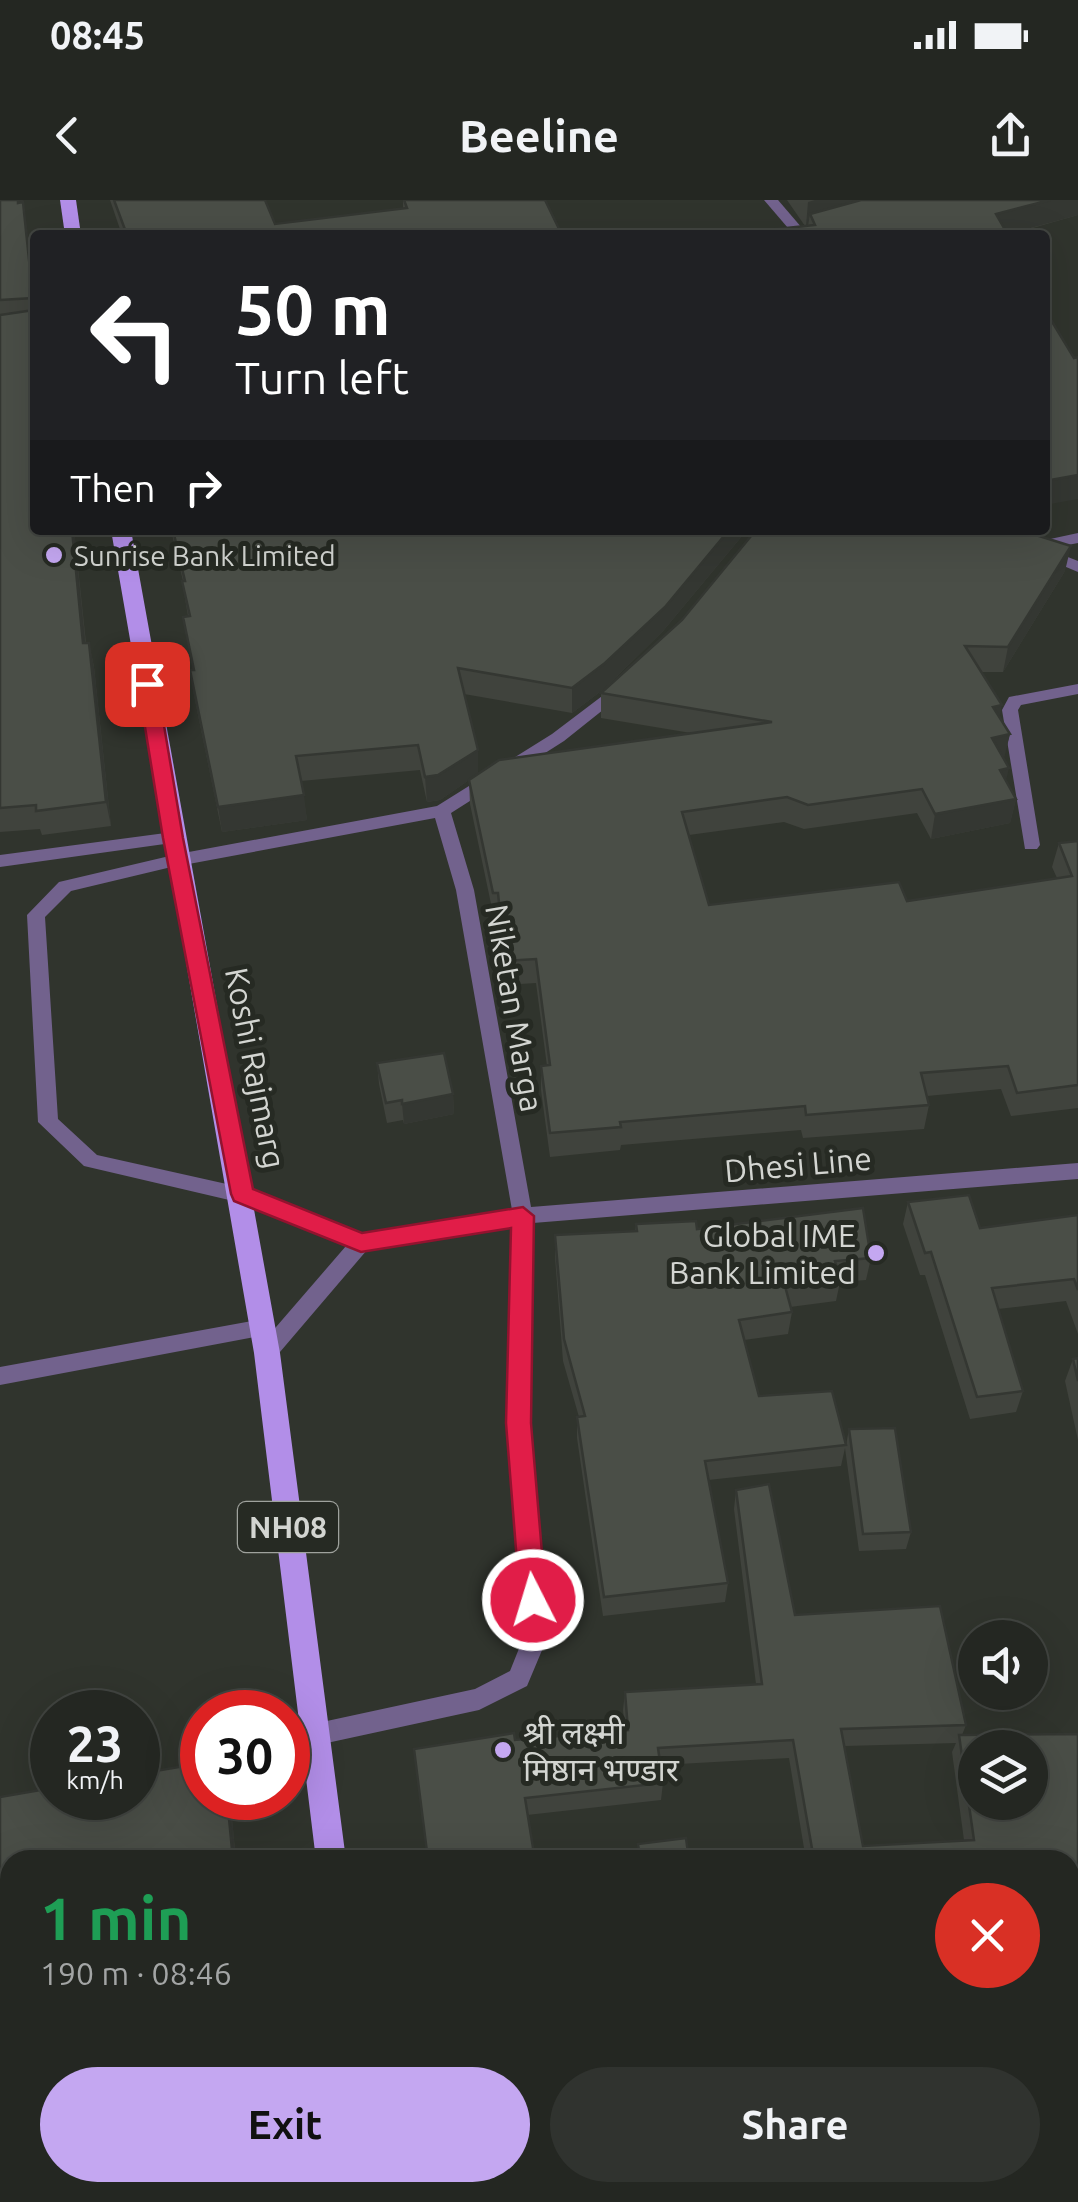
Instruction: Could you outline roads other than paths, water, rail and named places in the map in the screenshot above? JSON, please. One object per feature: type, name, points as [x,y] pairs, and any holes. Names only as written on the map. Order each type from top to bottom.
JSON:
[{"type":"main road","points":[[68,200],[72,230]]},
{"type":"main road","name":"Koshi Rajmarg","points":[[123,535],[175,849],[242,1194],[265,1340],[330,1850]]},
{"type":"street","points":[[772,200],[798,230]]},
{"type":"street","points":[[1078,538],[1022,544],[1078,567]]},
{"type":"street","points":[[0,860],[175,849],[442,811],[474,787],[529,758],[614,694],[640,667]]},
{"type":"street","points":[[1031,845],[1010,710],[1015,701],[1028,696],[1078,690]]},
{"type":"street","name":"Niketan Marga","points":[[313,1735],[479,1699],[519,1678],[536,1636],[518,1423],[523,1216],[465,890],[442,811]]},
{"type":"street","points":[[0,1376],[265,1340],[361,1243],[242,1194],[91,1160],[48,1122],[36,916],[65,886],[175,849]]},
{"type":"street","name":"Dhesi Line","points":[[361,1243],[523,1216],[1078,1171]]},
{"type":"place","name":"Sunrise Bank Limited","points":[[54,555]]},
{"type":"place","name":"Global IME Bank Limited","points":[[876,1253]]},
{"type":"place","name":"श्री लक्ष्मी मिष्ठान भण्डार","points":[[503,1750]]}]
